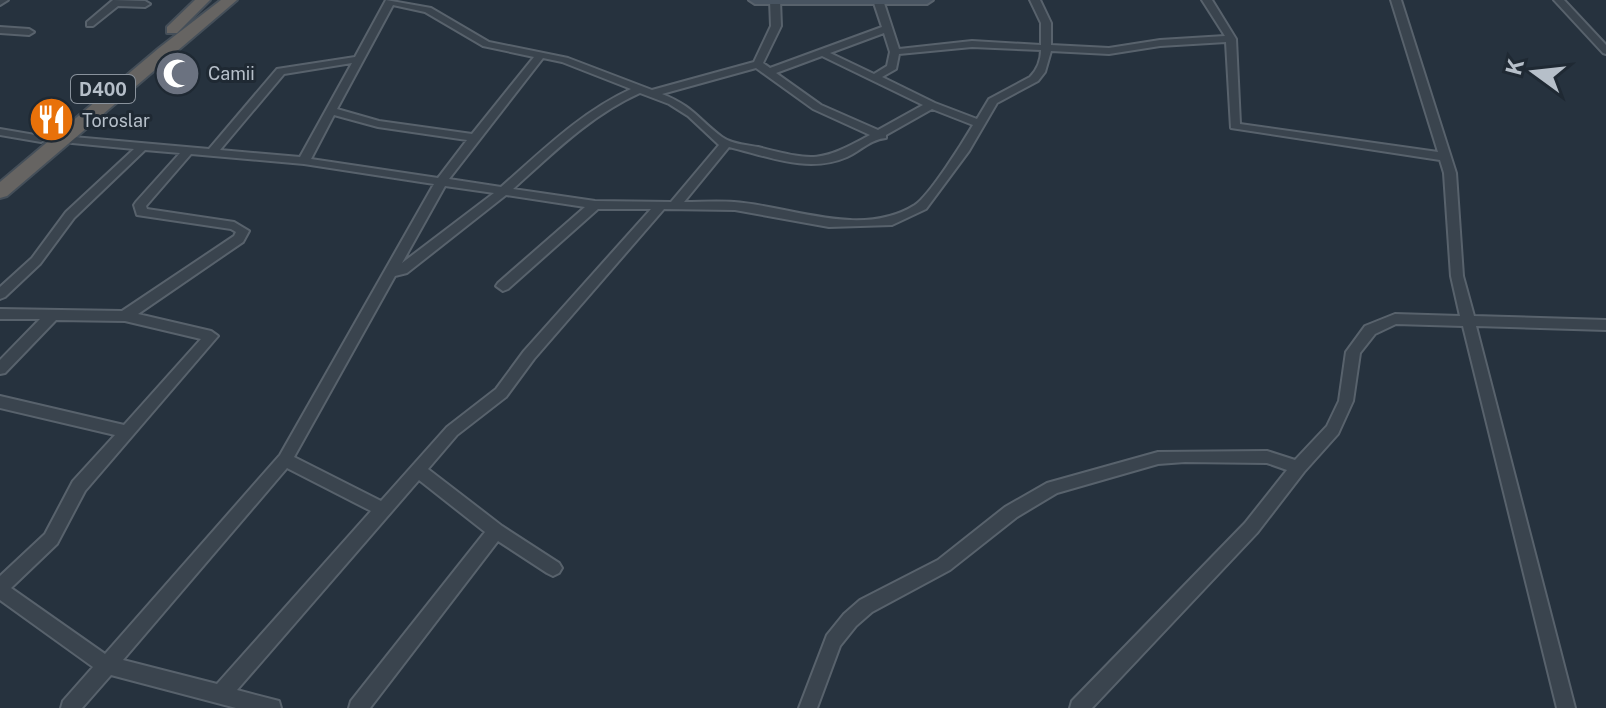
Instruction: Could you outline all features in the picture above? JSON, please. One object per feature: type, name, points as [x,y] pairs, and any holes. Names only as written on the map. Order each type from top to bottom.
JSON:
[{"type":"highway","name":"D400","points":[[0,173],[150,50],[203,0]]},
{"type":"highway","name":"D400","points":[[0,192],[230,0]]},
{"type":"main road","points":[[755,0],[927,0]]},
{"type":"street","points":[[651,94],[758,64],[776,26],[775,0]]},
{"type":"street","points":[[62,139],[304,161],[595,205],[748,206],[839,223],[899,219],[922,206],[999,96],[1034,79],[1044,64],[1046,23],[1035,0]]},
{"type":"street","points":[[1207,0],[1231,39],[1235,126],[1446,157]]},
{"type":"street","points":[[1396,0],[1446,157],[1457,276],[1566,708]]},
{"type":"street","points":[[1559,0],[1606,51]]},
{"type":"street","points":[[90,24],[118,1],[145,4]]},
{"type":"street","points":[[304,161],[391,1],[428,10],[486,44],[580,65],[651,94],[692,114],[726,144],[801,161],[821,161],[882,136],[931,105]]},
{"type":"street","points":[[874,78],[892,67],[895,52],[878,1]]},
{"type":"street","points":[[769,72],[886,29]]},
{"type":"street","points":[[0,30],[29,32]]},
{"type":"street","points":[[1592,33],[1606,33]]},
{"type":"street","points":[[895,52],[972,44],[1109,51],[1160,43],[1231,39]]},
{"type":"street","points":[[821,52],[931,105],[979,123]]},
{"type":"street","points":[[70,708],[285,460],[443,182],[473,138],[541,54]]},
{"type":"street","points":[[212,153],[281,71],[360,59]]},
{"type":"street","points":[[758,64],[817,107],[882,136]]},
{"type":"street","points":[[388,274],[402,270],[588,119],[638,90]]},
{"type":"street","points":[[332,111],[378,124],[473,138]]},
{"type":"street","points":[[0,132],[41,139]]},
{"type":"street","points":[[222,693],[417,469],[452,431],[501,393],[529,355],[726,144]]},
{"type":"street","points":[[0,294],[36,261],[70,215],[143,146]]},
{"type":"street","points":[[125,316],[239,239],[243,231],[234,226],[141,212],[140,205],[188,151]]},
{"type":"street","points":[[503,286],[595,205]]},
{"type":"street","points":[[0,314],[125,316],[211,336],[79,486],[51,539],[0,589],[106,665],[272,708]]},
{"type":"street","points":[[0,369],[52,315]]},
{"type":"street","points":[[1084,707],[1251,528],[1298,467],[1333,430],[1346,401],[1353,352],[1370,330],[1395,319],[1606,325]]},
{"type":"street","points":[[0,402],[125,431]]},
{"type":"street","points":[[808,708],[833,641],[850,620],[866,606],[944,565],[1011,512],[1053,488],[1158,458],[1267,457],[1298,467]]},
{"type":"street","points":[[285,460],[382,509]]},
{"type":"street","points":[[417,469],[496,531],[553,568]]},
{"type":"street","points":[[358,708],[496,531]]},
{"type":"building","name":"Camii","points":[[168,67],[195,67],[186,78],[158,78]]},
{"type":"place","name":"Camii","points":[[177,73]]},
{"type":"place","name":"Toroslar","points":[[51,120]]}]
